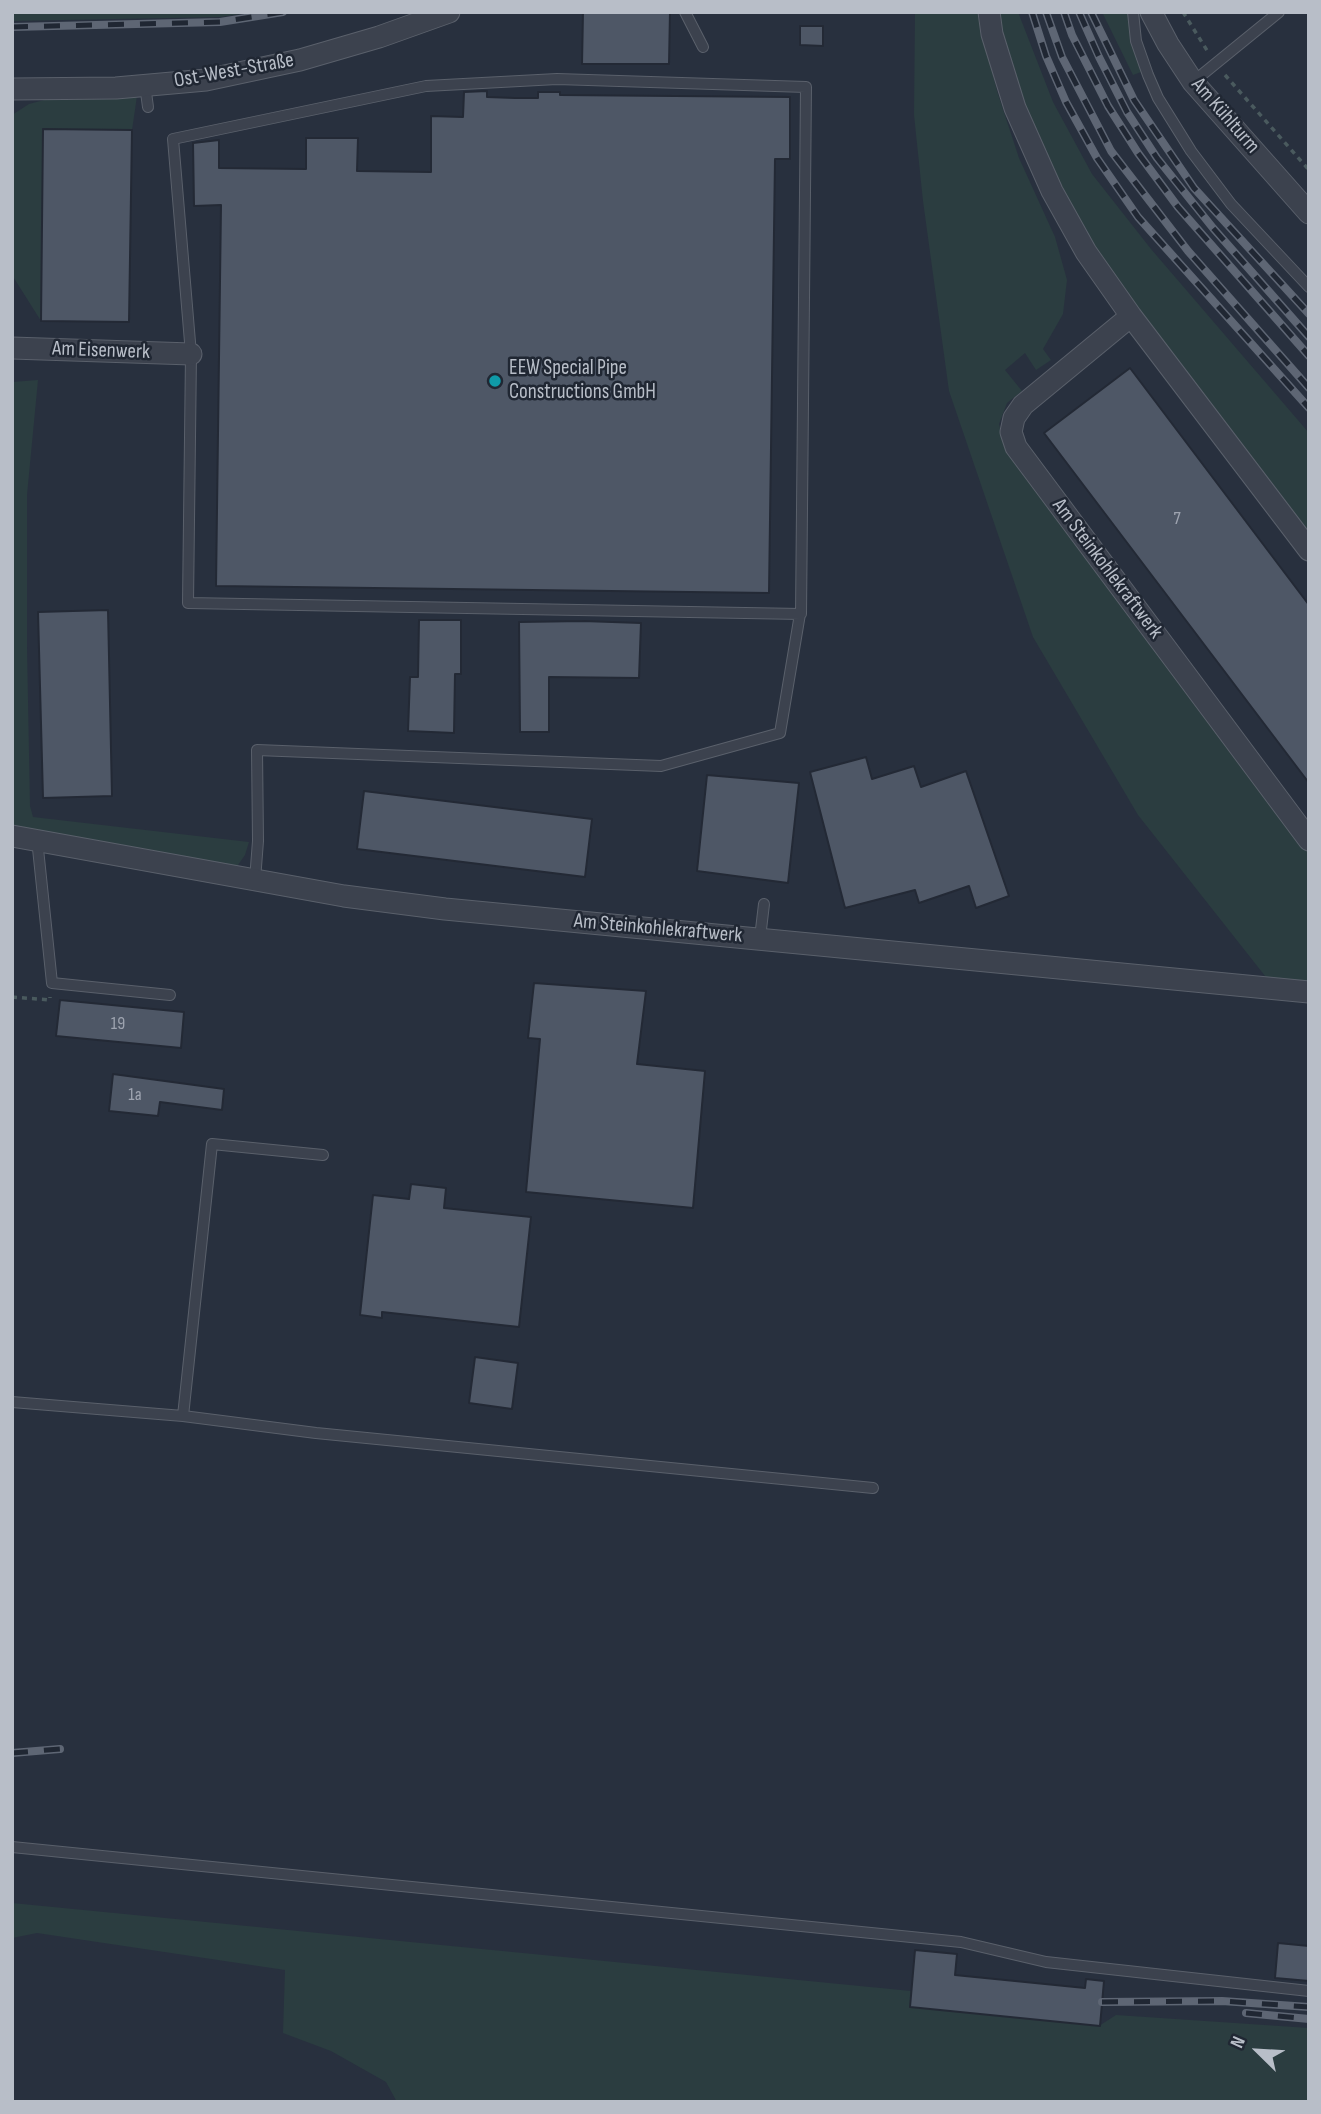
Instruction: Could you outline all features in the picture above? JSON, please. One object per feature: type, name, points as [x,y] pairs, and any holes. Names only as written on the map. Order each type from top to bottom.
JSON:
[{"type":"street","name":"Ost-West-Straße","points":[[12,89],[145,85],[206,80],[300,60],[379,37],[449,12]]},
{"type":"street","points":[[989,12],[992,34],[1015,108],[1052,191],[1086,252],[1131,316],[1309,550]]},
{"type":"street","name":"Am Kühlturm","points":[[1151,12],[1193,82],[1309,212]]},
{"type":"street","name":"Am Steinkohlekraftwerk","points":[[1131,316],[1023,405],[1014,418],[1011,432],[1016,447],[1309,839]]},
{"type":"street","name":"Am Eisenwerk","points":[[12,348],[191,354]]},
{"type":"street","name":"Am Steinkohlekraftwerk","points":[[12,836],[344,896],[445,909],[1309,992]]},
{"type":"lane","points":[[685,12],[703,47]]},
{"type":"lane","points":[[1133,12],[1136,41],[1158,99],[1191,151],[1231,204],[1309,287]]},
{"type":"lane","points":[[1193,82],[1279,12]]},
{"type":"lane","points":[[255,880],[258,841],[257,750],[662,766],[780,733],[800,614],[806,87],[557,79],[426,86],[173,139],[191,354],[188,603],[800,614]]},
{"type":"lane","points":[[145,85],[148,107]]},
{"type":"lane","points":[[37,839],[51,983],[170,995]]},
{"type":"lane","points":[[760,939],[764,904]]},
{"type":"lane","points":[[183,1416],[212,1143],[323,1155]]},
{"type":"lane","points":[[12,1402],[183,1416],[316,1433],[873,1488]]},
{"type":"lane","points":[[12,1847],[961,1942],[1046,1962],[1309,1992]]},
{"type":"path","points":[[1183,12],[1216,65],[1309,170]]},
{"type":"path","points":[[12,998],[50,1000],[51,983]]},
{"type":"shaded area","points":[[12,12],[253,12],[220,17],[12,21]]},
{"type":"shaded area","points":[[915,12],[977,12],[997,91],[1019,158],[1055,237],[1067,280],[1063,314],[1043,349],[1051,360],[1036,370],[1025,353],[1005,370],[1022,391],[1007,403],[999,424],[1005,447],[1309,848],[1309,985],[1269,981],[1138,815],[1033,637],[949,391],[914,115]]},
{"type":"shaded area","points":[[995,12],[1018,12],[1053,102],[1092,174],[1151,249],[1309,433],[1309,534],[1105,267],[1073,218],[1019,97]]},
{"type":"shaded area","points":[[1102,12],[1128,12],[1141,72],[1133,75]]},
{"type":"shaded area","points":[[137,96],[132,130],[43,129],[41,321],[12,275],[12,115],[29,104],[44,100]]},
{"type":"shaded area","points":[[38,380],[27,495],[27,647],[30,806],[33,817],[249,842],[238,865],[225,869],[12,826],[12,382]]},
{"type":"shaded area","points":[[12,1903],[911,1991],[910,2007],[1099,2026],[1116,2015],[1309,2028],[1309,2102],[397,2102],[386,2082],[331,2051],[283,2033],[285,1970],[37,1933],[12,1938]]},
{"type":"building","points":[[583,12],[670,12],[669,64],[582,64]]},
{"type":"building","points":[[800,26],[823,26],[823,46],[800,45]]},
{"type":"building","name":"EEW Special Pipe Constructions GmbH","points":[[487,91],[487,97],[515,98],[538,98],[538,92],[560,92],[560,95],[790,97],[790,159],[775,159],[769,593],[216,586],[221,205],[194,206],[193,143],[219,140],[219,168],[306,169],[306,138],[358,138],[357,171],[431,172],[431,116],[463,117],[464,92]]},
{"type":"building","points":[[43,129],[132,130],[129,322],[41,321]]},
{"type":"building","points":[[1130,368],[1309,605],[1309,783],[1044,433]]},
{"type":"building","points":[[108,610],[112,796],[43,798],[38,612]]},
{"type":"building","points":[[419,620],[461,620],[461,674],[455,674],[454,733],[408,731],[410,677],[418,677]]},
{"type":"building","points":[[519,622],[641,623],[639,678],[549,677],[549,732],[520,732]]},
{"type":"building","points":[[866,757],[872,779],[914,766],[921,787],[966,771],[1009,896],[976,908],[969,886],[919,903],[915,890],[845,908],[810,772]]},
{"type":"building","points":[[707,775],[799,783],[788,883],[697,871]]},
{"type":"building","points":[[364,791],[592,819],[585,877],[357,849]]},
{"type":"building","points":[[534,983],[646,991],[637,1064],[705,1071],[693,1208],[526,1192],[540,1039],[528,1038]]},
{"type":"building","points":[[60,1000],[184,1012],[181,1048],[56,1036]]},
{"type":"building","points":[[113,1074],[224,1089],[222,1110],[160,1102],[158,1116],[109,1111]]},
{"type":"building","points":[[411,1184],[446,1188],[444,1208],[531,1217],[519,1327],[382,1312],[382,1318],[360,1315],[373,1195],[409,1199]]},
{"type":"building","points":[[475,1357],[518,1363],[512,1409],[469,1403]]},
{"type":"building","points":[[1278,1943],[1309,1946],[1309,1981],[1275,1978]]},
{"type":"building","points":[[915,1950],[957,1954],[955,1975],[1085,1988],[1086,1979],[1104,1981],[1100,2026],[910,2007]]},
{"type":"railway","points":[[12,27],[220,22],[283,12]]},
{"type":"railway","points":[[1032,12],[1046,56],[1066,102],[1097,158],[1138,217],[1309,408]]},
{"type":"railway","points":[[1046,12],[1062,57],[1111,151],[1188,251],[1309,388]]},
{"type":"railway","points":[[1064,12],[1072,35],[1108,106],[1138,153],[1178,207],[1309,356]]},
{"type":"railway","points":[[1079,12],[1127,112],[1157,158],[1213,228],[1309,337]]},
{"type":"railway","points":[[1091,12],[1134,100],[1194,188],[1309,314]]},
{"type":"railway","points":[[12,1753],[60,1749]]},
{"type":"railway","points":[[1102,2002],[1222,2001],[1309,2007]]},
{"type":"railway","points":[[1246,2013],[1309,2019]]},
{"type":"place","name":"EEW Special Pipe Constructions GmbH","points":[[495,381]]}]
